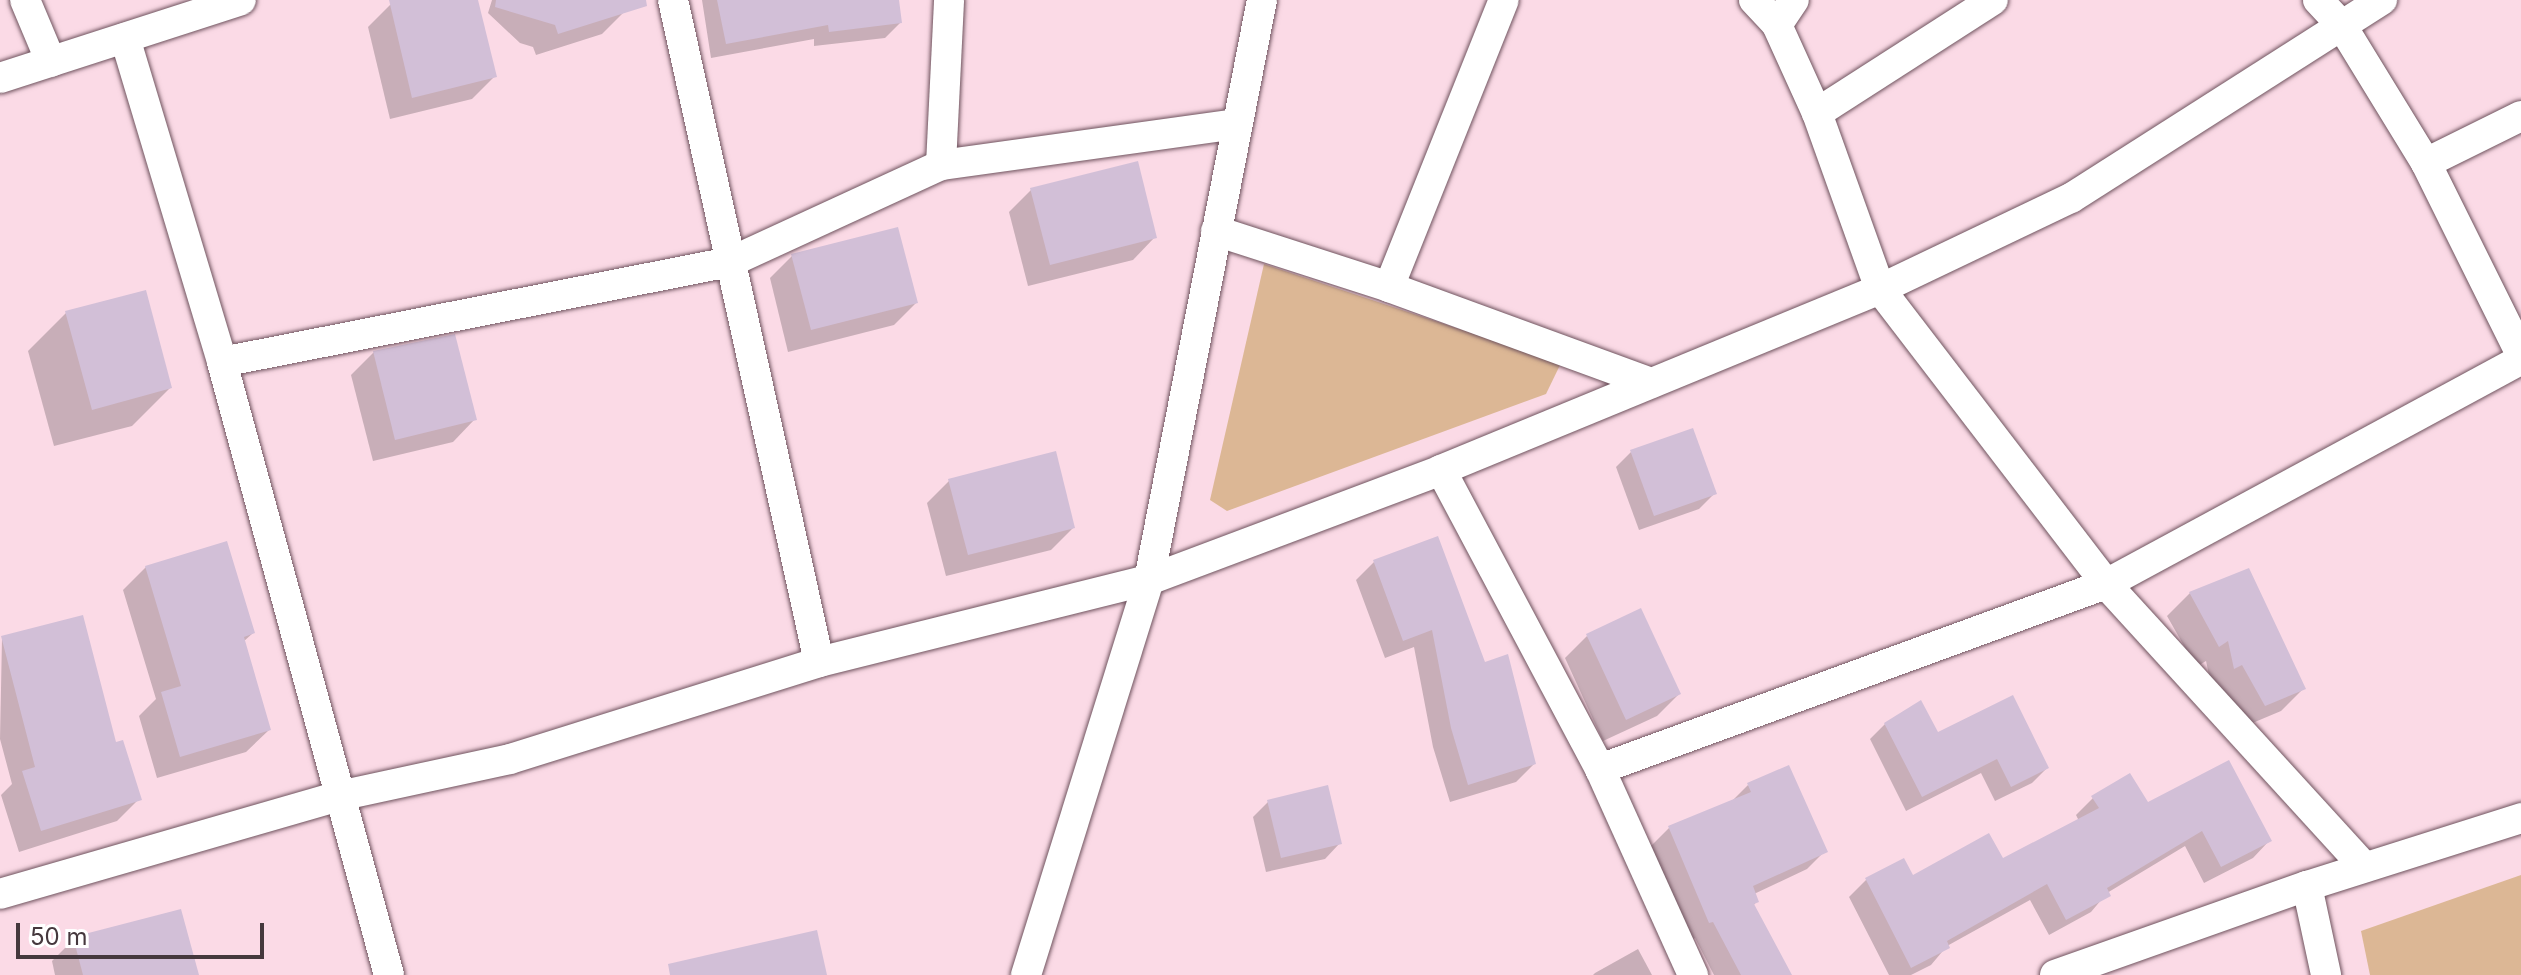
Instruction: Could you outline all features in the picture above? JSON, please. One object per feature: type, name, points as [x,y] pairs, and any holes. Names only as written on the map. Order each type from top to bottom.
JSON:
[{"type":"street","points":[[25,0],[51,62]]},
{"type":"street","points":[[0,78],[241,0]]},
{"type":"street","points":[[673,0],[819,662]]},
{"type":"street","points":[[941,165],[949,0]]},
{"type":"street","points":[[1026,975],[1149,580],[1262,0]]},
{"type":"street","points":[[1389,287],[1504,0]]},
{"type":"street","points":[[1754,0],[1777,25],[1817,113],[1880,289],[2106,584],[2364,867]]},
{"type":"street","points":[[1777,25],[1794,0]]},
{"type":"street","points":[[1817,113],[1993,0]]},
{"type":"street","points":[[1600,769],[2106,584],[2521,357],[2426,163],[2342,26],[2318,0]]},
{"type":"street","points":[[2,886],[339,796],[510,759],[819,662],[1149,580],[1441,470],[1880,289],[2071,198],[2382,0]]},
{"type":"street","points":[[125,38],[222,362],[389,975]]},
{"type":"street","points":[[2426,163],[2521,116]]},
{"type":"street","points":[[222,362],[730,262],[941,165],[1237,124]]},
{"type":"street","points":[[1216,231],[1389,287],[1651,383]]},
{"type":"street","points":[[1441,470],[1600,769],[1693,975]]},
{"type":"street","points":[[2055,975],[2307,886],[2521,818]]},
{"type":"street","points":[[2307,886],[2326,975]]},
{"type":"shaded area","points":[[1264,264],[1561,363],[1546,394],[1227,511],[1210,500]]},
{"type":"shaded area","points":[[2521,875],[2521,975],[2370,975],[2361,931]]},
{"type":"building","points":[[389,0],[478,0],[497,77],[412,98]]},
{"type":"building","points":[[496,0],[646,0],[647,6],[558,34],[555,25],[495,7]]},
{"type":"building","points":[[717,0],[899,0],[902,23],[829,32],[828,25],[726,44]]},
{"type":"building","points":[[1138,161],[1157,238],[1050,265],[1030,188]]},
{"type":"building","points":[[898,227],[918,303],[811,330],[791,254]]},
{"type":"building","points":[[146,290],[172,388],[92,410],[65,311]]},
{"type":"building","points":[[455,334],[477,420],[395,440],[373,351]]},
{"type":"building","points":[[1693,428],[1717,494],[1654,516],[1630,450]]},
{"type":"building","points":[[1056,451],[1075,528],[968,555],[948,479]]},
{"type":"building","points":[[1438,536],[1485,662],[1508,654],[1536,764],[1468,785],[1451,728],[1432,630],[1403,641],[1373,560]]},
{"type":"building","points":[[227,541],[255,633],[244,637],[271,730],[180,757],[161,692],[181,686],[145,566]]},
{"type":"building","points":[[2249,568],[2306,689],[2265,706],[2242,665],[2234,669],[2228,641],[2219,647],[2189,592]]},
{"type":"building","points":[[1641,608],[1681,694],[1626,720],[1586,634]]},
{"type":"building","points":[[83,615],[116,742],[123,740],[142,800],[41,831],[22,771],[35,767],[1,636]]},
{"type":"building","points":[[2013,695],[2049,768],[2011,787],[1997,759],[1922,797],[1884,723],[1921,700],[1938,732]]},
{"type":"building","points":[[2229,760],[2272,841],[2221,867],[2202,831],[2107,888],[2111,896],[2066,920],[2047,884],[1947,941],[1950,948],[1911,968],[1865,878],[1904,858],[1913,875],[1989,833],[2003,858],[2099,808],[2091,796],[2130,773],[2148,802]]},
{"type":"building","points":[[1789,765],[1828,852],[1753,886],[1759,902],[1754,904],[1792,975],[1741,975],[1713,922],[1709,923],[1668,826],[1751,792],[1747,783]]},
{"type":"building","points":[[1328,785],[1342,844],[1281,858],[1267,800]]},
{"type":"building","points":[[181,909],[199,975],[83,975],[73,937]]},
{"type":"building","points":[[817,930],[827,975],[670,975],[668,964]]}]
